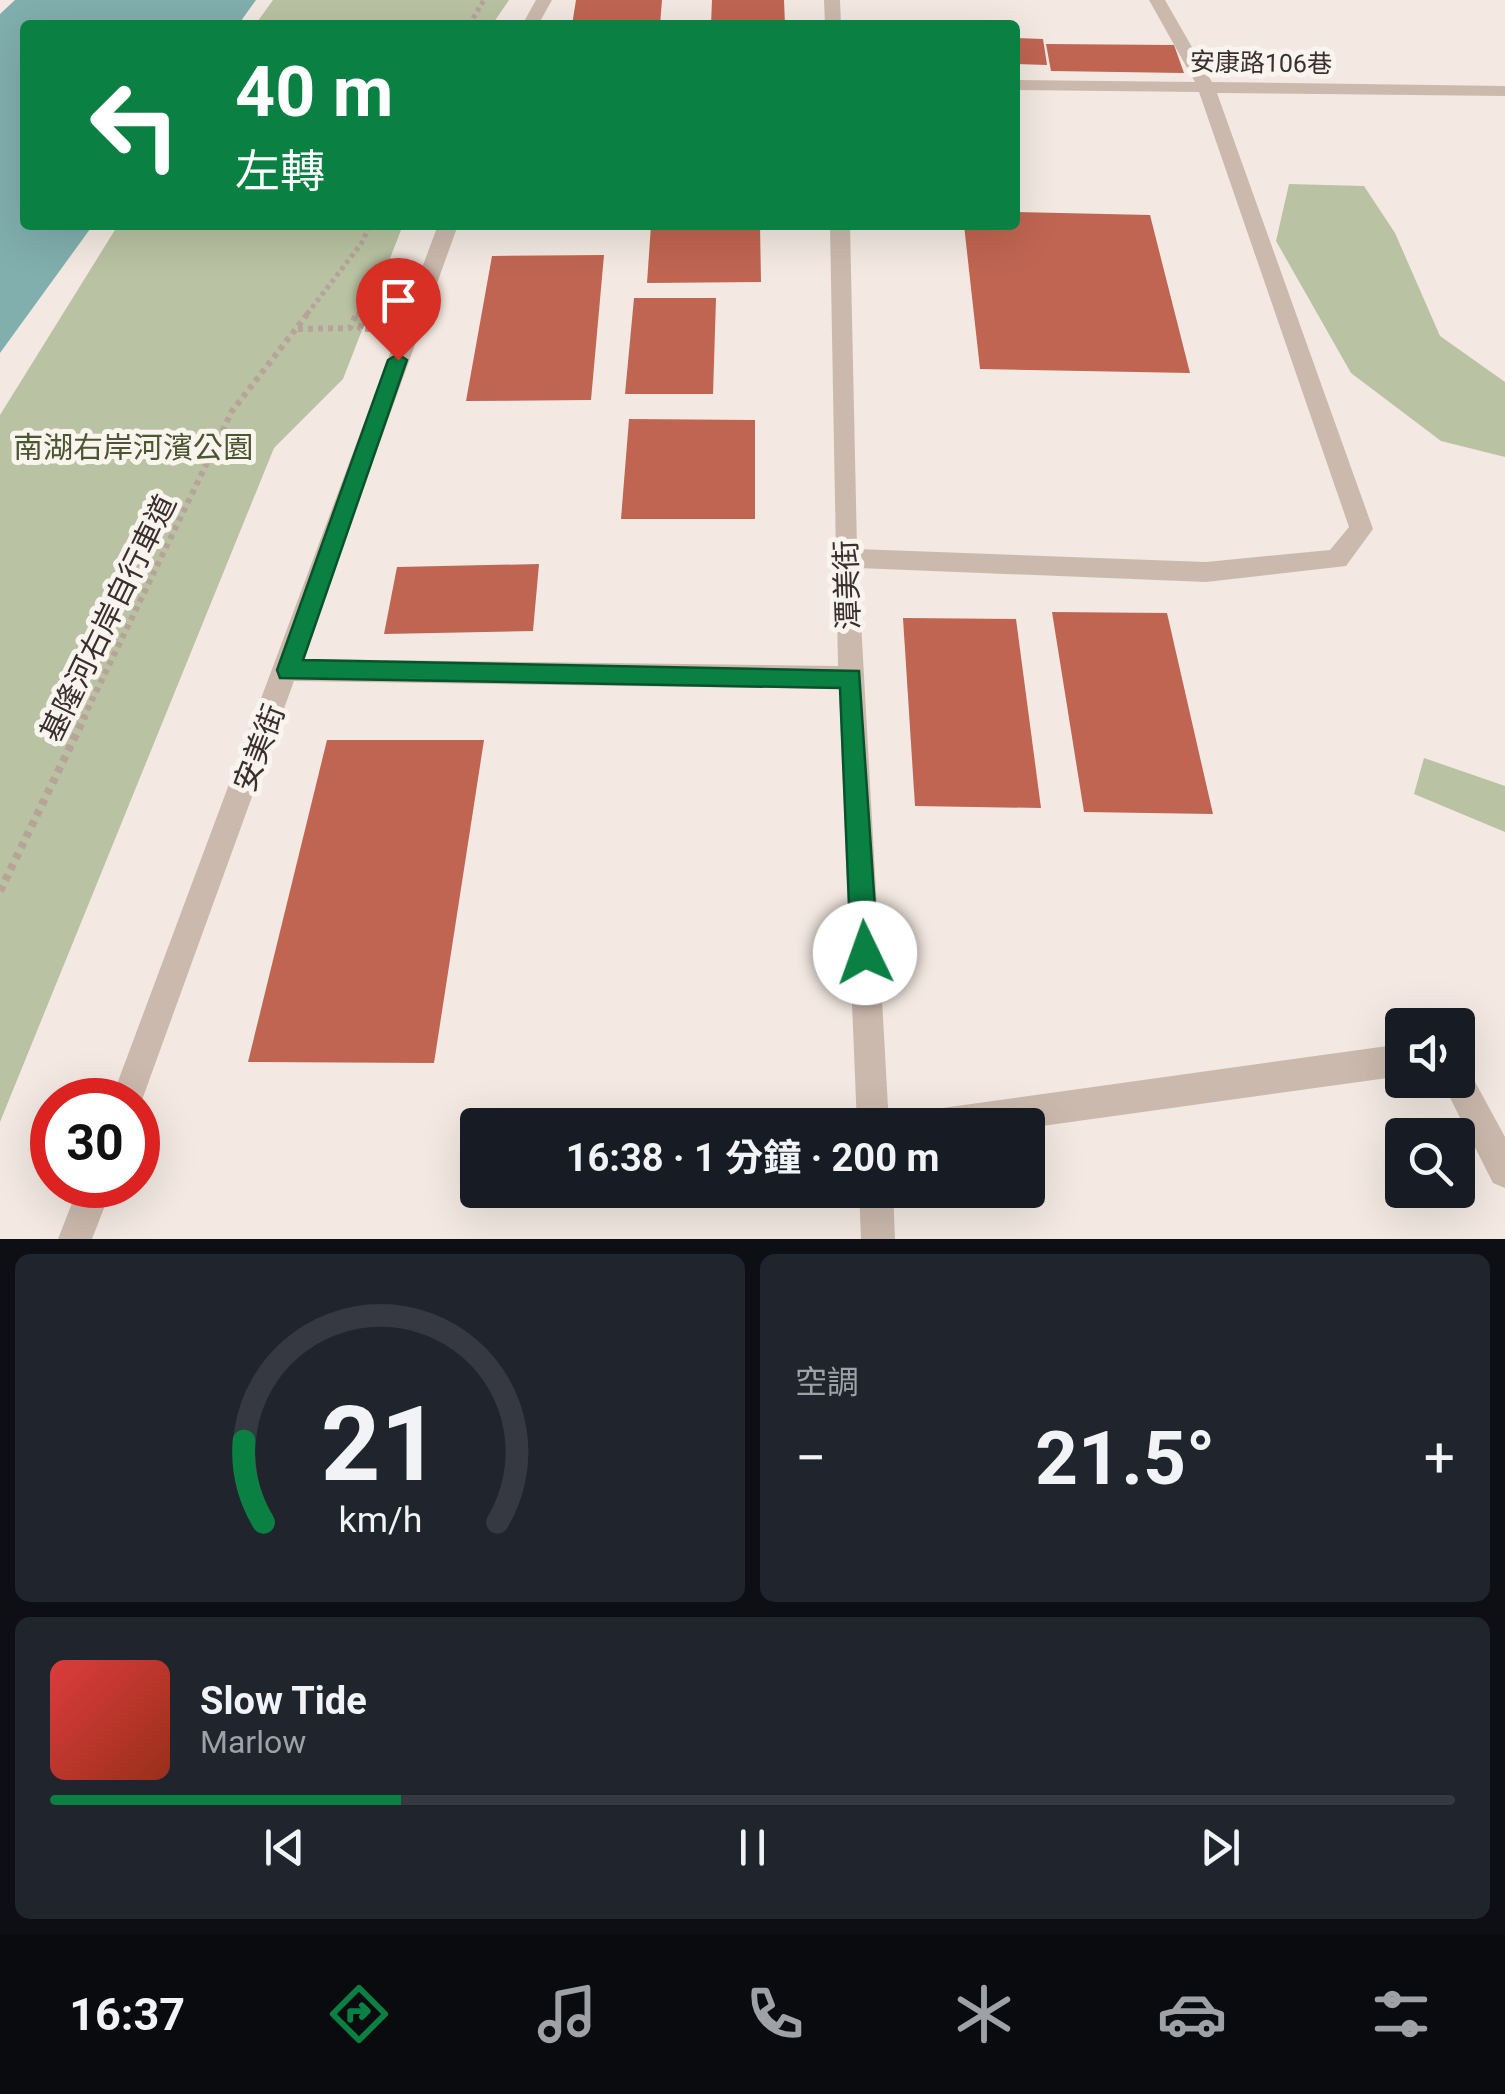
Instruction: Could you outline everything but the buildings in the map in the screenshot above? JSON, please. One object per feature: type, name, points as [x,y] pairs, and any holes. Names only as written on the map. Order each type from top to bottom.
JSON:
[{"type":"street","points":[[846,558],[1206,572],[1336,559],[1361,529],[1206,87],[1157,0]]},
{"type":"street","name":"安康路106巷","points":[[1020,85],[1505,90]]},
{"type":"street","name":"安美街","points":[[135,1078],[446,230]]},
{"type":"street","name":"潭美街","points":[[840,230],[846,558],[872,1108]]},
{"type":"street","points":[[288,670],[851,678]]},
{"type":"street","points":[[1045,1110],[1385,1062]]},
{"type":"street","points":[[1466,1098],[1505,1171]]},
{"type":"street","points":[[75,1239],[87,1208]]},
{"type":"street","points":[[877,1208],[878,1239]]},
{"type":"path","name":"基隆河右岸自行車道","points":[[0,891],[232,411],[297,330],[367,230]]},
{"type":"path","points":[[297,330],[350,328],[357,312],[366,313],[360,328],[369,329],[388,283]]},
{"type":"green space","points":[[273,0],[509,0],[495,20],[259,20]]},
{"type":"green space","points":[[1289,184],[1364,186],[1395,233],[1440,336],[1505,382],[1505,457],[1441,441],[1351,373],[1276,241]]},
{"type":"green space","name":"南湖右岸河濱公園","points":[[115,230],[401,230],[343,379],[274,448],[0,1122],[0,415]]},
{"type":"green space","points":[[1424,758],[1505,786],[1505,832],[1414,794]]},
{"type":"water","points":[[15,0],[256,0],[242,20],[20,20],[20,230],[89,230],[0,353],[0,14]]},
{"type":"route","points":[[398,360],[288,670],[851,678],[865,953]]}]
